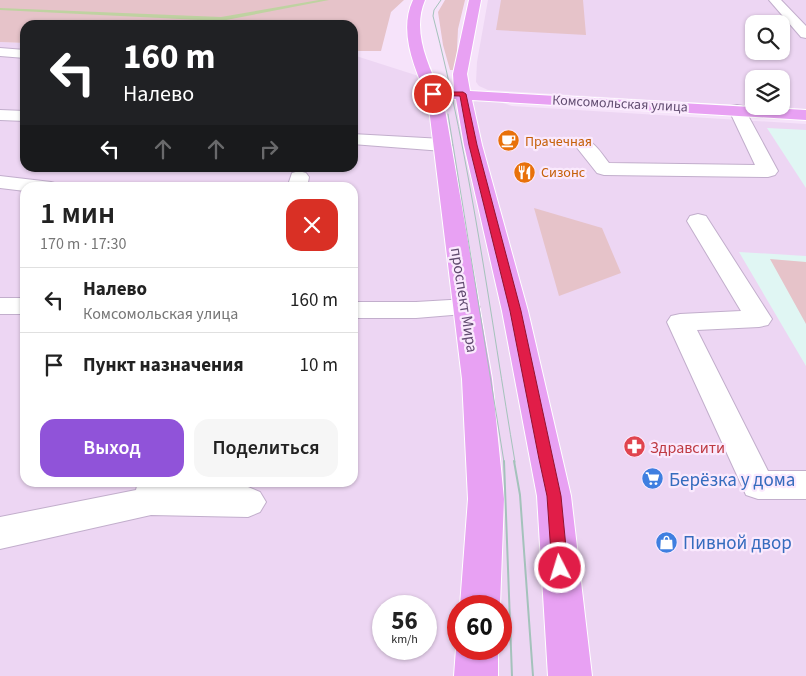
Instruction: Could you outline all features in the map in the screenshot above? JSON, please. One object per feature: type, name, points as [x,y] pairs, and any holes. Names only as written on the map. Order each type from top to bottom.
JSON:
[{"type":"main road","name":"проспект Мира","points":[[419,0],[414,7],[412,19],[419,56],[448,94],[473,145],[516,311],[554,496],[570,676]]},
{"type":"main road","name":"проспект Мира","points":[[475,0],[460,74],[448,94],[443,145],[477,379],[486,499],[481,595]]},
{"type":"main road","name":"Комсомольская улица","points":[[448,94],[806,115]]},
{"type":"main road","points":[[476,676],[477,660]]},
{"type":"street","points":[[775,0],[806,34]]},
{"type":"street","points":[[0,52],[20,54]]},
{"type":"street","points":[[583,144],[604,169],[768,171],[737,110]]},
{"type":"street","points":[[0,115],[20,116]]},
{"type":"street","points":[[358,139],[443,145]]},
{"type":"street","points":[[0,182],[20,184]]},
{"type":"street","points":[[698,221],[759,319],[680,322],[758,485],[806,485]]},
{"type":"street","points":[[0,306],[20,306]]},
{"type":"street","points":[[358,310],[416,310],[467,307]]},
{"type":"street","points":[[0,533],[153,492],[248,502]]},
{"type":"shaded area","points":[[0,0],[404,0],[391,12],[381,51],[358,51],[358,20],[20,20],[20,43],[0,42]]},
{"type":"shaded area","points":[[445,0],[465,0],[458,29],[456,70],[450,70],[443,45],[438,12]]},
{"type":"shaded area","points":[[488,0],[806,0],[806,109],[790,108],[790,70],[745,70],[745,105],[488,90],[479,86],[476,82],[477,62]]},
{"type":"shaded area","points":[[501,0],[583,0],[586,35],[496,30]]},
{"type":"shaded area","points":[[0,42],[20,43],[20,172],[358,172],[358,57],[512,106],[806,124],[806,676],[0,676]]},
{"type":"shaded area","points":[[767,128],[806,130],[806,188]]},
{"type":"shaded area","points":[[534,208],[602,228],[621,273],[559,296]]},
{"type":"shaded area","points":[[739,252],[806,256],[806,366]]},
{"type":"shaded area","points":[[770,259],[806,262],[806,324]]},
{"type":"waterway","points":[[0,9],[221,19],[327,0]]},
{"type":"tram line","points":[[441,0],[434,10],[433,16],[469,182],[515,462]]},
{"type":"tram line","points":[[448,114],[504,462]]},
{"type":"tram line","points":[[504,461],[512,676]]},
{"type":"tram line","points":[[514,461],[520,495],[533,676]]},
{"type":"place","name":"Прачечная","points":[[509,141]]},
{"type":"place","name":"Сизонс","points":[[525,172]]},
{"type":"place","name":"Здравсити","points":[[634,447]]},
{"type":"place","name":"Берёзка у дома","points":[[653,479]]},
{"type":"place","name":"Пивной двор","points":[[667,542]]},
{"type":"route","points":[[433,94],[463,94],[473,145],[516,311],[554,496],[560,568]]}]
